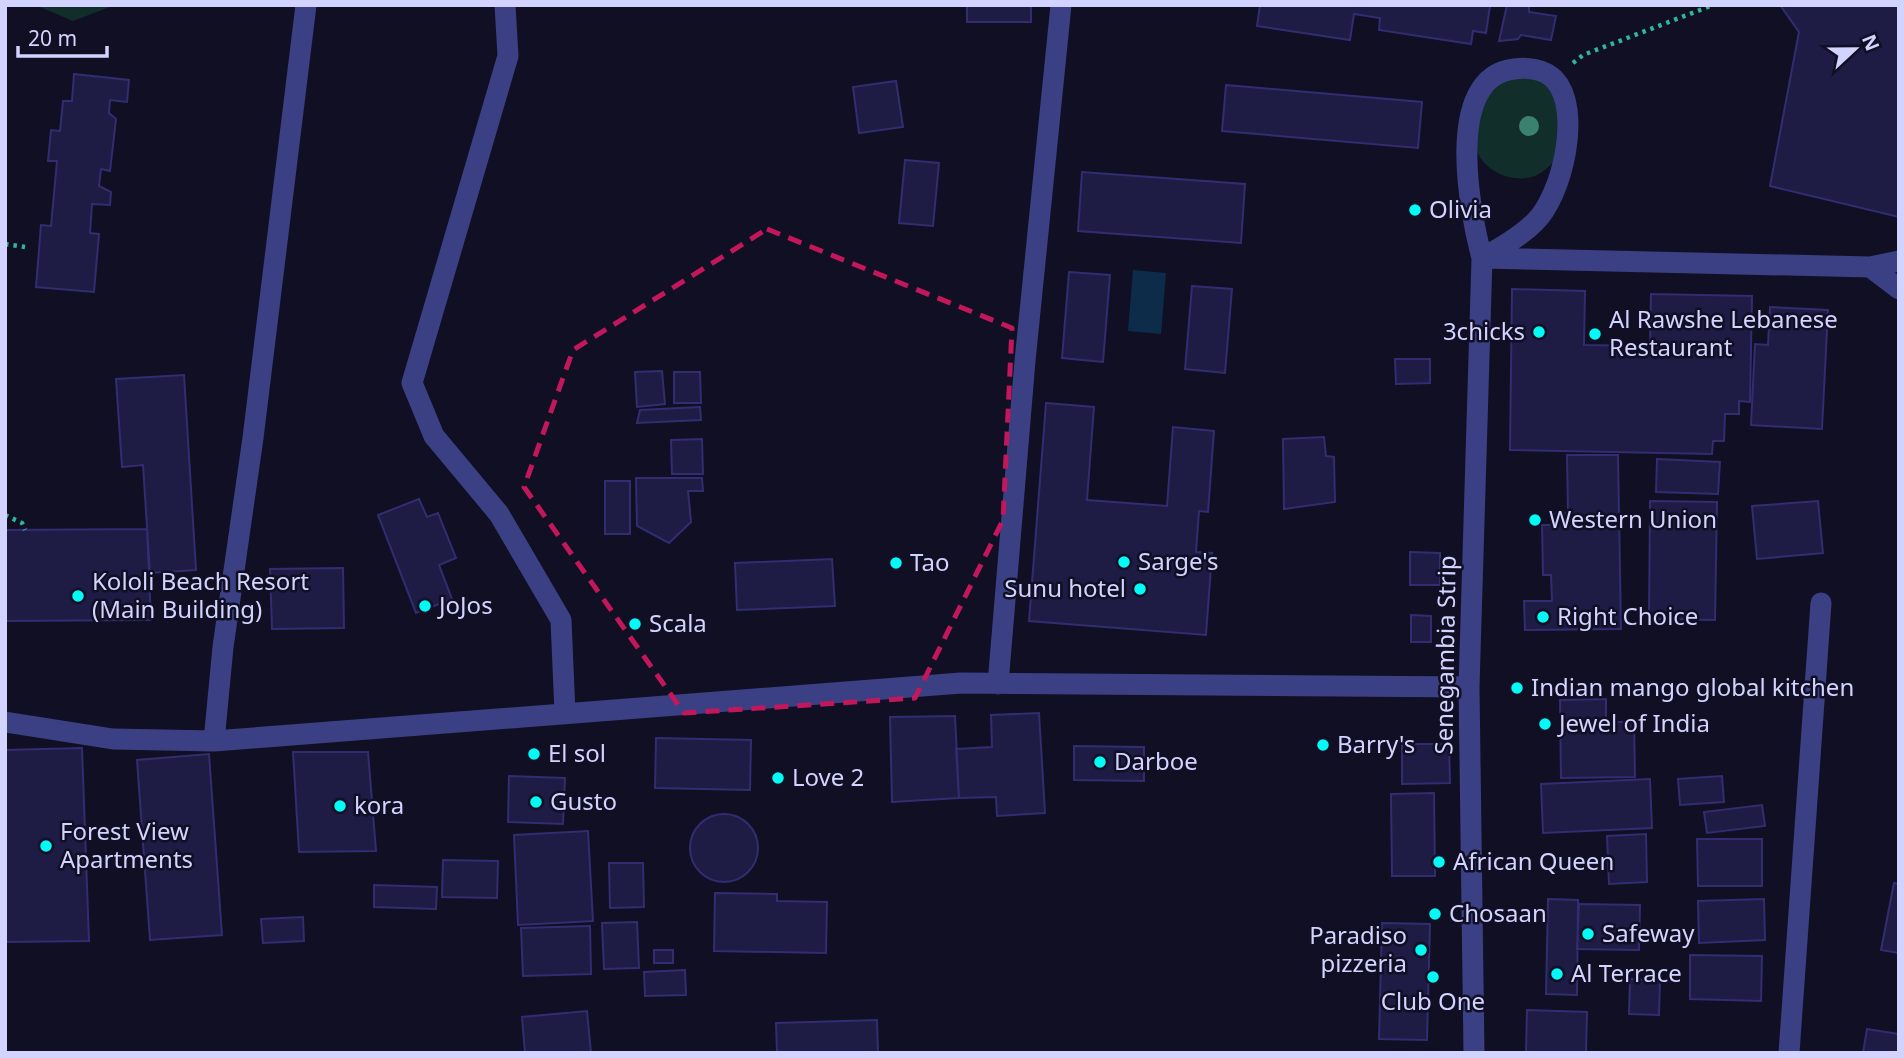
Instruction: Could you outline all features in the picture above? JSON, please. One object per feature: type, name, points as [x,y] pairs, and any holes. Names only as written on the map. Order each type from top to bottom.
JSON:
[{"type":"street","points":[[214,741],[223,647],[253,438],[306,5]]},
{"type":"street","points":[[505,5],[508,56],[412,383],[434,436],[499,514],[561,620],[565,713]]},
{"type":"street","points":[[998,684],[1027,348],[1061,5]]},
{"type":"street","name":"Senegambia Strip","points":[[1474,1053],[1469,687],[1482,258],[1472,221],[1468,181],[1469,119],[1473,104],[1487,83],[1507,70],[1531,69],[1553,78]]},
{"type":"street","points":[[1482,258],[1511,242],[1536,221],[1552,197],[1568,142],[1569,113],[1561,89],[1553,78]]},
{"type":"street","points":[[1482,258],[1871,267],[1899,261]]},
{"type":"street","points":[[1871,267],[1899,289]]},
{"type":"street","points":[[1789,1053],[1821,603]]},
{"type":"street","points":[[5,722],[113,739],[214,741],[961,683],[1469,687]]},
{"type":"path","points":[[1553,78],[1583,55],[1713,5]]},
{"type":"path","points":[[5,244],[25,247]]},
{"type":"path","points":[[5,515],[22,523],[25,530]]},
{"type":"highlighted area","points":[[767,229],[1012,328],[1003,520],[915,698],[684,713],[524,487],[573,350]]},
{"type":"green space","points":[[35,5],[115,5],[73,21]]},
{"type":"green space","points":[[1508,77],[1541,79],[1559,95],[1557,159],[1535,176],[1518,178],[1500,174],[1486,164],[1476,149],[1474,110]]},
{"type":"water","points":[[1133,270],[1166,273],[1161,334],[1128,331]]},
{"type":"building","points":[[967,5],[1031,5],[1031,22],[967,22]]},
{"type":"building","points":[[1260,5],[1490,6],[1486,33],[1473,31],[1471,44],[1379,30],[1380,18],[1354,14],[1350,40],[1257,26]]},
{"type":"building","points":[[1507,5],[1529,5],[1529,12],[1556,16],[1551,40],[1521,35],[1518,39],[1499,41]]},
{"type":"building","points":[[1780,5],[1899,5],[1899,217],[1770,186],[1799,32]]},
{"type":"building","points":[[74,74],[129,80],[127,102],[110,100],[109,113],[116,119],[110,171],[101,169],[99,186],[111,192],[110,205],[92,204],[90,233],[99,234],[94,292],[36,287],[41,225],[51,226],[57,161],[48,161],[51,130],[60,131],[63,101],[72,101]]},
{"type":"building","points":[[896,81],[903,127],[859,133],[853,87]]},
{"type":"building","points":[[1226,85],[1422,102],[1418,148],[1222,131]]},
{"type":"building","points":[[905,160],[939,163],[933,226],[899,223]]},
{"type":"building","points":[[1082,172],[1245,184],[1241,243],[1078,231]]},
{"type":"building","points":[[1069,272],[1110,275],[1103,362],[1062,358]]},
{"type":"building","points":[[1192,286],[1232,289],[1225,373],[1185,369]]},
{"type":"building","points":[[1512,289],[1585,291],[1584,345],[1650,346],[1651,294],[1752,296],[1750,402],[1739,401],[1739,414],[1725,414],[1724,441],[1713,441],[1712,454],[1510,450]]},
{"type":"building","points":[[1770,307],[1828,310],[1822,429],[1751,425],[1755,344],[1768,345]]},
{"type":"building","points":[[1395,359],[1430,359],[1430,383],[1396,384]]},
{"type":"building","points":[[662,371],[665,404],[637,407],[635,372]]},
{"type":"building","points":[[674,372],[700,372],[701,403],[674,403]]},
{"type":"building","points":[[184,375],[196,570],[150,573],[143,465],[122,467],[116,379]]},
{"type":"building","points":[[1046,403],[1094,407],[1087,500],[1167,506],[1173,427],[1214,431],[1208,512],[1199,511],[1196,552],[1212,553],[1206,635],[1029,621]]},
{"type":"building","points":[[700,407],[701,420],[637,423],[640,410]]},
{"type":"building","points":[[1324,437],[1326,456],[1334,457],[1335,502],[1284,509],[1283,439]]},
{"type":"building","points":[[702,439],[703,474],[672,474],[671,440]]},
{"type":"building","points":[[1567,455],[1618,455],[1621,629],[1525,630],[1524,601],[1552,601],[1551,575],[1543,575],[1542,525],[1552,525],[1552,514],[1568,513]]},
{"type":"building","points":[[1657,459],[1720,462],[1718,494],[1656,492]]},
{"type":"building","points":[[636,478],[702,478],[703,491],[688,491],[691,522],[669,543],[637,526]]},
{"type":"building","points":[[605,481],[630,481],[630,534],[605,534]]},
{"type":"building","points":[[419,499],[427,517],[438,513],[456,558],[439,565],[452,599],[416,613],[378,515]]},
{"type":"building","points":[[1650,501],[1717,502],[1715,620],[1649,619]]},
{"type":"building","points":[[1818,501],[1823,553],[1757,559],[1752,506]]},
{"type":"building","name":"Kololi Beach Resort (Main Building)","points":[[147,529],[151,620],[5,621],[5,530]]},
{"type":"building","points":[[1410,552],[1440,553],[1440,585],[1410,585]]},
{"type":"building","points":[[832,559],[835,606],[737,610],[735,563]]},
{"type":"building","points":[[343,568],[344,628],[272,629],[270,569]]},
{"type":"building","points":[[1411,615],[1431,616],[1431,642],[1411,642]]},
{"type":"building","points":[[1606,699],[1606,722],[1634,722],[1635,777],[1561,778],[1560,700]]},
{"type":"building","points":[[1039,713],[1045,813],[997,816],[996,797],[959,798],[956,749],[992,747],[991,715]]},
{"type":"building","points":[[955,716],[959,798],[892,802],[890,717]]},
{"type":"building","points":[[656,738],[751,740],[750,790],[655,788]]},
{"type":"building","points":[[1402,744],[1449,744],[1450,783],[1402,784]]},
{"type":"building","points":[[1074,746],[1144,747],[1144,781],[1074,780]]},
{"type":"building","name":"Forest View Apartments","points":[[82,748],[89,941],[5,942],[5,750]]},
{"type":"building","points":[[293,752],[368,752],[376,851],[299,852]]},
{"type":"building","points":[[209,754],[222,935],[150,940],[137,760]]},
{"type":"building","points":[[509,776],[565,778],[563,824],[508,822]]},
{"type":"building","points":[[1722,776],[1724,802],[1680,805],[1678,779]]},
{"type":"building","points":[[1650,779],[1652,828],[1543,833],[1541,784]]},
{"type":"building","points":[[1434,793],[1435,876],[1392,876],[1391,794]]},
{"type":"building","points":[[1762,805],[1765,826],[1707,833],[1704,812]]},
{"type":"building","points":[[717,814],[731,814],[743,819],[753,829],[758,848],[753,867],[743,877],[731,882],[717,882],[705,877],[695,867],[690,855],[690,841],[695,829],[705,819]]},
{"type":"building","points":[[588,831],[593,921],[518,925],[514,835]]},
{"type":"building","points":[[1646,834],[1647,882],[1609,884],[1607,836]]},
{"type":"building","points":[[1697,839],[1762,839],[1762,886],[1698,886]]},
{"type":"building","points":[[443,860],[498,861],[497,898],[442,897]]},
{"type":"building","points":[[609,863],[643,863],[644,907],[610,908]]},
{"type":"building","points":[[1894,883],[1899,884],[1899,953],[1881,950]]},
{"type":"building","points":[[374,885],[437,887],[436,909],[374,907]]},
{"type":"building","points":[[715,893],[777,894],[777,901],[827,902],[826,953],[714,951]]},
{"type":"building","points":[[1548,899],[1578,900],[1577,995],[1546,994]]},
{"type":"building","points":[[1764,899],[1765,940],[1699,943],[1698,901]]},
{"type":"building","points":[[1579,904],[1640,905],[1639,950],[1577,949]]},
{"type":"building","points":[[303,917],[304,941],[263,943],[261,919]]},
{"type":"building","points":[[637,922],[639,968],[604,969],[602,923]]},
{"type":"building","points":[[1382,923],[1430,924],[1427,1040],[1379,1039]]},
{"type":"building","points":[[590,926],[591,974],[523,976],[521,928]]},
{"type":"building","points":[[654,950],[673,950],[673,963],[654,963]]},
{"type":"building","points":[[1690,955],[1762,956],[1761,1001],[1690,999]]},
{"type":"building","points":[[685,970],[686,995],[645,996],[644,972]]},
{"type":"building","points":[[1630,979],[1660,980],[1659,1015],[1629,1014]]},
{"type":"building","points":[[1527,1010],[1587,1012],[1586,1053],[1526,1053]]},
{"type":"building","points":[[587,1011],[591,1053],[525,1053],[522,1017]]},
{"type":"building","points":[[877,1020],[878,1053],[777,1053],[776,1023]]},
{"type":"building","points":[[1867,1029],[1899,1034],[1899,1053],[1863,1053]]},
{"type":"place","name":"Olivia","points":[[1415,210]]},
{"type":"place","name":"3chicks","points":[[1539,332]]},
{"type":"place","name":"Al Rawshe Lebanese Restaurant","points":[[1595,334]]},
{"type":"place","name":"Western Union","points":[[1535,520]]},
{"type":"place","name":"Sarge's","points":[[1124,562]]},
{"type":"place","name":"Tao","points":[[896,563]]},
{"type":"place","name":"Sunu hotel","points":[[1140,589]]},
{"type":"place","name":"Kololi Beach Resort (Main Building)","points":[[78,596]]},
{"type":"place","name":"JoJos","points":[[425,606]]},
{"type":"place","name":"Right Choice","points":[[1543,617]]},
{"type":"place","name":"Scala","points":[[635,624]]},
{"type":"place","name":"Indian mango global kitchen","points":[[1517,688]]},
{"type":"place","name":"Jewel of India","points":[[1545,724]]},
{"type":"place","name":"Barry's","points":[[1323,745]]},
{"type":"place","name":"El sol","points":[[534,754]]},
{"type":"place","name":"Darboe","points":[[1100,762]]},
{"type":"place","name":"Love 2","points":[[778,778]]},
{"type":"place","name":"Gusto","points":[[536,802]]},
{"type":"place","name":"kora","points":[[340,806]]},
{"type":"place","name":"Forest View Apartments","points":[[46,846]]},
{"type":"place","name":"African Queen","points":[[1439,862]]},
{"type":"place","name":"Chosaan","points":[[1435,914]]},
{"type":"place","name":"Safeway","points":[[1588,934]]},
{"type":"place","name":"Paradiso pizzeria","points":[[1421,950]]},
{"type":"place","name":"Al Terrace","points":[[1557,974]]},
{"type":"place","name":"Club One","points":[[1433,977]]}]
